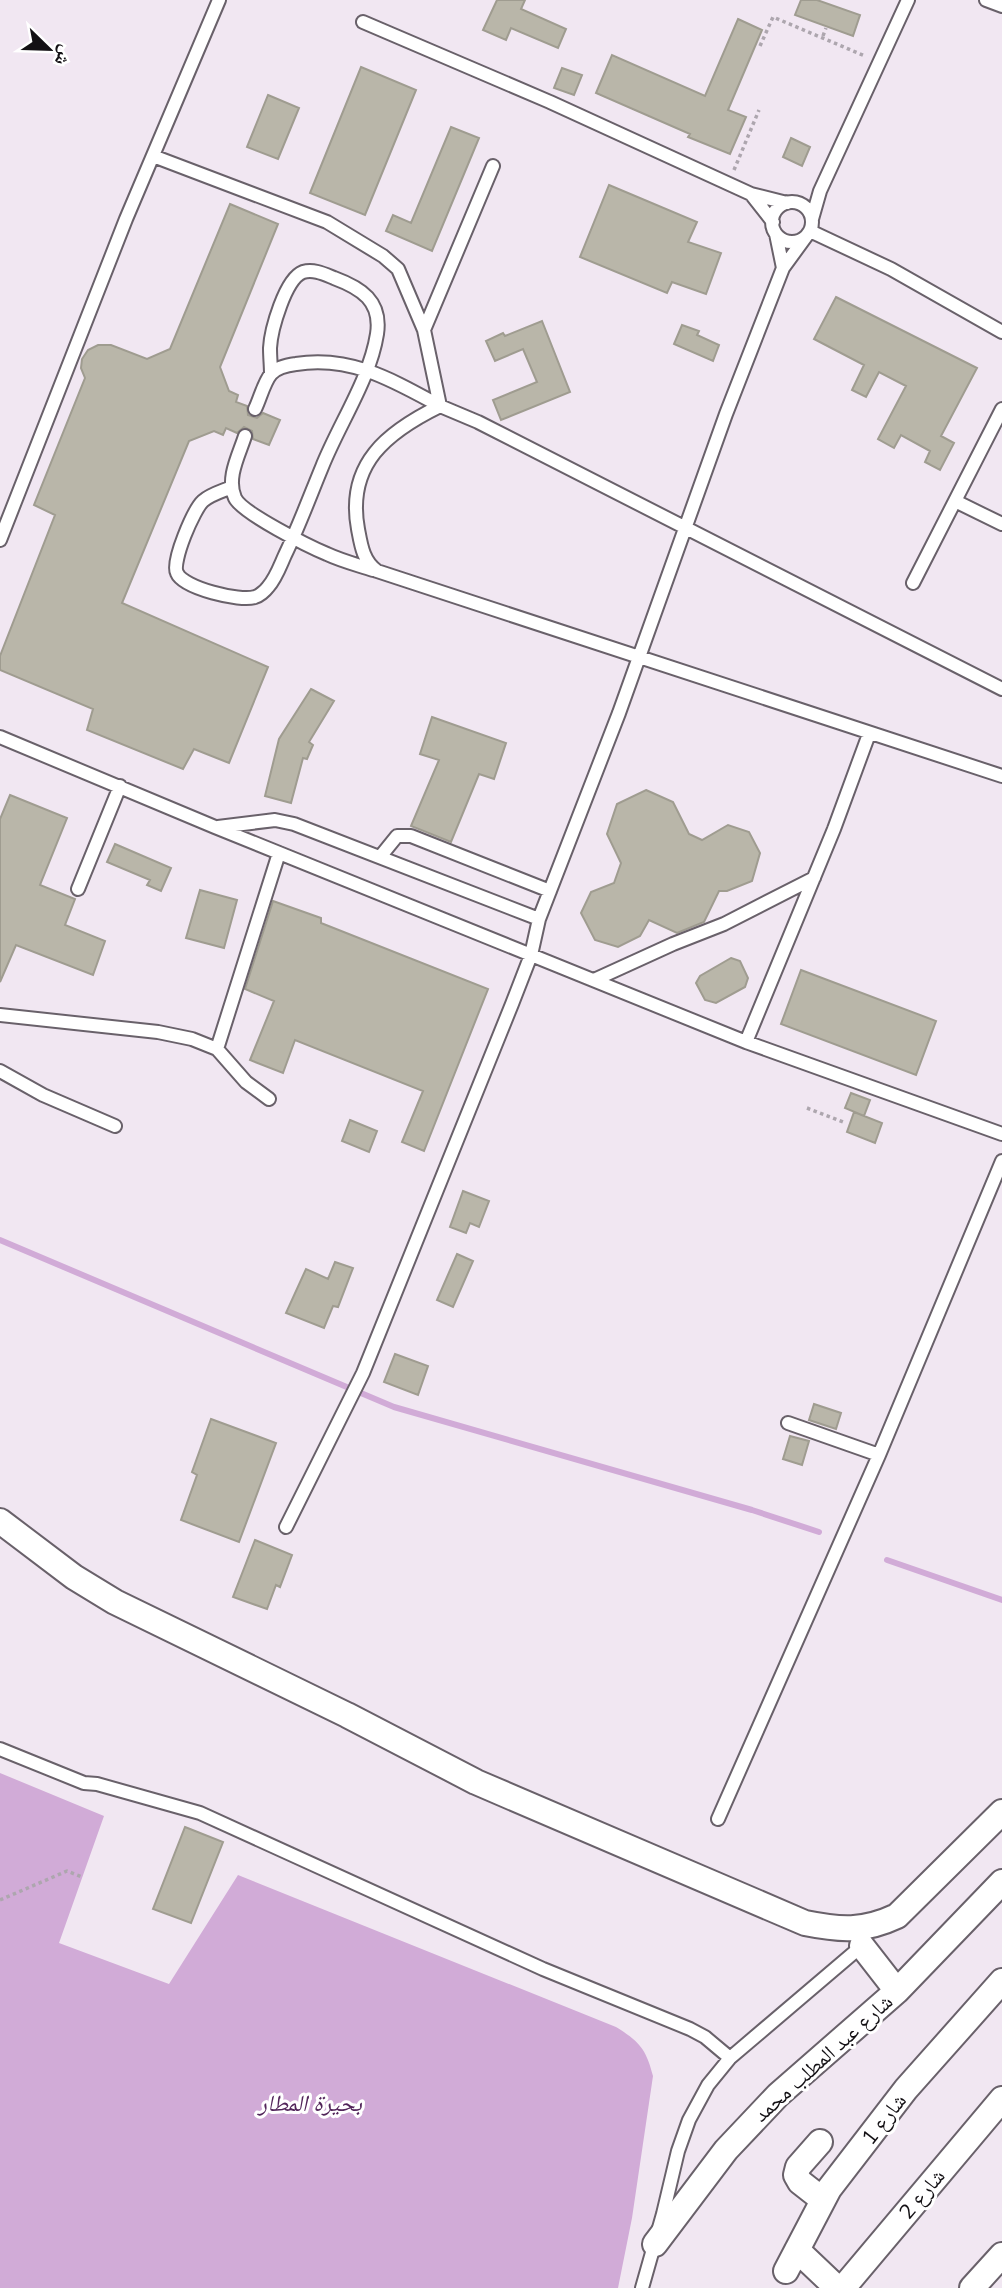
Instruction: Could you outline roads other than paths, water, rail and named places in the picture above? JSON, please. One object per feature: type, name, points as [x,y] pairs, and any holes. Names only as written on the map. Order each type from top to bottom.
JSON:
[{"type":"street","points":[[0,1521],[74,1577],[115,1602],[475,1782],[804,1923],[839,1929],[861,1928],[897,1916],[1002,1812]]},
{"type":"street","name":"شارع عبد المطلب محمد","points":[[655,2244],[726,2150],[769,2104],[897,1991],[1002,1882]]},
{"type":"street","points":[[862,1946],[897,1991]]},
{"type":"street","name":"شارع 1","points":[[837,2288],[792,2261],[823,2200],[906,2090],[1002,1980]]},
{"type":"street","name":"شارع 2","points":[[843,2288],[1002,2099]]},
{"type":"street","points":[[820,2142],[798,2167],[796,2175],[800,2182],[823,2200]]},
{"type":"street","points":[[972,2288],[1002,2255]]},
{"type":"lane","points":[[0,540],[153,156],[219,0]]},
{"type":"lane","points":[[751,194],[774,228],[787,241],[794,242],[806,237],[820,191],[908,0]]},
{"type":"lane","points":[[986,0],[1002,6]]},
{"type":"lane","points":[[286,1527],[363,1373],[531,954],[539,919],[782,268],[811,225],[810,213],[793,203],[751,194],[550,102],[363,22]]},
{"type":"lane","points":[[153,156],[327,222],[383,256],[398,269],[424,330],[440,406]]},
{"type":"lane","points":[[424,330],[493,166]]},
{"type":"lane","points":[[782,268],[774,228],[776,210],[820,191]]},
{"type":"lane","points":[[811,225],[1002,332]]},
{"type":"lane","points":[[232,488],[206,498],[198,507],[175,561],[176,573],[182,580],[228,597],[257,597],[268,587],[294,537],[328,453],[367,369],[378,332],[375,309],[369,296],[356,286],[317,271],[303,272],[292,281],[278,314],[270,346],[271,374],[256,409]]},
{"type":"lane","points":[[271,374],[285,366],[304,363],[336,363],[367,369],[490,428],[1002,689]]},
{"type":"lane","points":[[377,571],[368,565],[355,516],[355,495],[362,470],[371,456],[393,434],[419,416],[440,406]]},
{"type":"lane","points":[[913,583],[1002,409]]},
{"type":"lane","points":[[245,436],[232,475],[236,501],[245,509],[327,554],[638,659],[1002,776]]},
{"type":"lane","points":[[955,501],[1002,524]]},
{"type":"lane","points":[[746,1042],[814,878],[869,734]]},
{"type":"lane","points":[[1,741],[120,786],[746,1042],[1002,1133]]},
{"type":"lane","points":[[78,889],[120,786]]},
{"type":"lane","points":[[215,827],[275,820],[294,824],[539,919]]},
{"type":"lane","points":[[380,857],[397,836],[411,836],[550,891]]},
{"type":"lane","points":[[217,1049],[279,853]]},
{"type":"lane","points":[[594,980],[724,924],[814,878]]},
{"type":"lane","points":[[0,1015],[159,1032],[192,1039],[217,1049],[246,1082],[269,1099]]},
{"type":"lane","points":[[0,1072],[43,1095],[116,1126]]},
{"type":"lane","points":[[718,1819],[879,1455],[1002,1161]]},
{"type":"lane","points":[[788,1423],[879,1455]]},
{"type":"lane","points":[[0,1749],[84,1783],[97,1784],[200,1813],[530,1963],[673,2021],[705,2037],[730,2058]]},
{"type":"lane","points":[[642,2288],[678,2151],[708,2085],[730,2058],[897,1916]]},
{"type":"water","name":"بحيرة المطار","points":[[0,1773],[104,1816],[59,1943],[169,1984],[238,1875],[616,2027],[631,2037],[645,2053],[653,2076],[632,2218],[618,2288],[0,2288]]},
{"type":"waterway","points":[[0,1240],[394,1407],[752,1510],[819,1532]]},
{"type":"waterway","points":[[887,1560],[1002,1600]]}]
